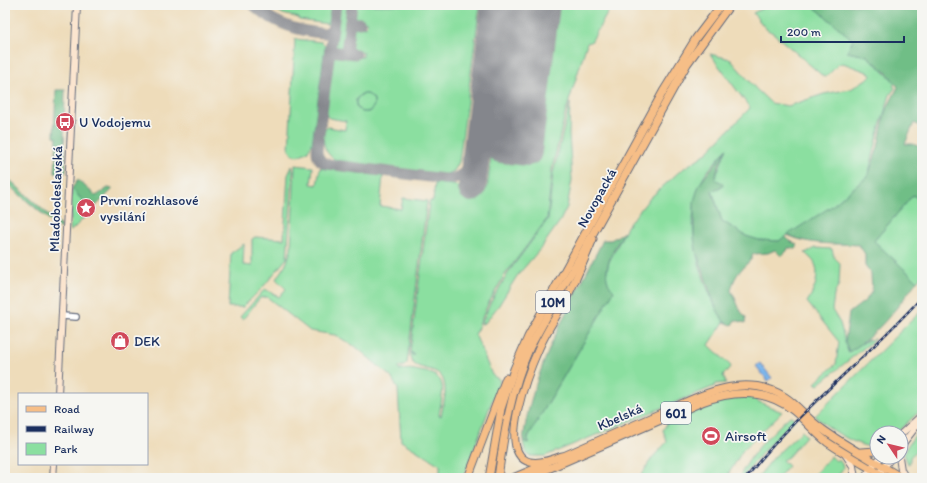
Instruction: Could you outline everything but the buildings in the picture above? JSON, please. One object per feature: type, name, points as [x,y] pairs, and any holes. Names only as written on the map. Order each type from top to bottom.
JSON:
[{"type":"main road","name":"Mladoboleslavská","points":[[58,393],[78,5]]},
{"type":"main road","name":"Novopacká","points":[[528,337],[664,90],[696,38],[721,5]]},
{"type":"main road","name":"Novopacká","points":[[498,478],[508,413],[516,382],[530,347],[687,64],[730,5]]},
{"type":"main road","name":"10M","points":[[562,456],[541,462],[530,462],[522,458],[515,446],[517,418],[524,388],[534,359],[573,285],[612,197]]},
{"type":"main road","name":"10M","points":[[489,478],[497,427],[509,384],[528,337]]},
{"type":"main road","name":"10M","points":[[468,478],[509,372],[528,337]]},
{"type":"main road","name":"Kbelská","points":[[514,478],[661,413],[722,388],[739,386],[755,387],[783,396],[822,430],[859,452],[869,456]]},
{"type":"main road","name":"Kbelská","points":[[526,478],[702,402],[734,393],[761,395],[780,402],[794,411],[820,436],[872,468],[877,476],[887,478]]},
{"type":"main road","points":[[909,427],[922,415]]},
{"type":"main road","points":[[909,436],[922,419]]},
{"type":"main road","points":[[843,451],[853,466],[855,478]]},
{"type":"main road","points":[[859,452],[869,451]]},
{"type":"main road","points":[[53,478],[54,465]]},
{"type":"main road","points":[[864,478],[875,465]]},
{"type":"main road","points":[[900,465],[901,470],[906,478]]},
{"type":"main road","name":"Kbelská","points":[[884,467],[902,478]]},
{"type":"main road","points":[[877,476],[884,467]]},
{"type":"street","points":[[62,316],[76,317]]},
{"type":"green space","points":[[267,5],[331,5],[328,24],[299,20],[299,18],[283,14]]},
{"type":"green space","points":[[340,5],[350,5],[345,47],[340,50],[334,50]]},
{"type":"green space","points":[[353,5],[480,5],[459,162],[454,171],[444,175],[338,161],[327,152],[324,144],[324,130],[328,127],[345,130],[346,121],[329,118],[326,115],[334,53],[363,57],[363,52],[347,51],[351,24],[366,27],[367,22],[352,19]],"holes":[[[361,94],[368,94],[374,99],[374,106],[369,112],[362,112],[356,107],[356,99]]]},
{"type":"green space","points":[[511,5],[612,5],[591,42],[587,43],[565,114],[552,169],[547,219],[504,276],[488,304],[475,334],[492,375],[500,380],[463,478],[437,478],[440,474],[440,465],[401,441],[398,389],[391,377],[356,347],[335,335],[310,331],[267,297],[260,298],[243,319],[240,317],[265,289],[279,297],[286,289],[276,279],[287,262],[291,249],[295,165],[313,167],[311,184],[317,185],[320,168],[383,176],[380,206],[401,209],[403,198],[427,201],[407,363],[404,366],[398,367],[399,370],[407,369],[430,373],[436,376],[442,386],[439,416],[441,416],[445,395],[444,382],[441,376],[436,372],[414,364],[411,360],[410,353],[412,353],[410,352],[429,203],[430,201],[433,201],[435,183],[487,189]]},
{"type":"green space","points":[[769,5],[812,5],[853,40],[847,52],[867,56],[896,83],[893,85],[895,88],[890,95],[881,123],[868,176],[832,206],[779,241],[758,240],[746,236],[722,221],[712,190],[722,183],[715,179],[726,150],[711,167],[701,182],[695,203],[693,220],[697,256],[702,274],[724,322],[709,345],[731,366],[723,375],[726,383],[716,384],[715,386],[545,456],[529,456],[525,451],[523,441],[528,443],[528,437],[614,291],[609,286],[606,276],[609,262],[628,225],[649,199],[680,171],[705,154],[750,108],[710,54],[730,59],[756,89],[771,103],[788,106],[824,94],[851,89],[871,76],[870,73],[843,63],[839,64],[826,77],[824,77],[773,33],[766,29],[753,13]]},
{"type":"green space","points":[[812,5],[922,5],[922,127],[914,123],[905,144],[913,144],[922,148],[922,202],[913,195],[874,241],[917,281],[894,311],[877,329],[868,338],[849,352],[845,342],[849,313],[866,300],[872,291],[871,274],[865,266],[865,254],[859,245],[805,241],[787,235],[832,206],[868,176],[878,147],[885,112],[898,87],[888,74],[867,56],[847,52],[853,40]]},
{"type":"green space","points":[[295,39],[322,42],[325,46],[312,144],[307,152],[298,156],[291,153],[289,149]]},
{"type":"green space","points":[[56,90],[65,90],[64,133],[66,172],[55,173],[57,137],[54,136]]},
{"type":"green space","points":[[365,94],[371,97],[374,103],[371,109],[365,112],[359,109],[356,103],[359,97]]},
{"type":"green space","points":[[570,103],[569,134],[572,180],[567,207],[560,221],[541,248],[517,276],[499,305],[485,323],[481,324],[491,302],[510,270],[548,219],[553,173]]},
{"type":"green space","points":[[727,148],[719,164],[715,179],[722,183],[723,186],[712,191],[722,221],[746,236],[759,240],[779,241],[784,237],[797,245],[797,248],[788,248],[787,251],[781,256],[775,250],[768,253],[753,254],[750,261],[736,277],[731,291],[741,312],[746,317],[745,323],[735,320],[732,325],[724,322],[715,306],[696,251],[694,236],[694,201],[699,185]]},
{"type":"green space","points":[[292,166],[293,170],[287,258],[263,287],[243,307],[228,307],[231,253],[244,244],[243,265],[252,266],[252,239],[255,237],[284,239],[288,175]]},
{"type":"green space","points":[[8,180],[10,180],[61,226],[60,229],[7,184]]},
{"type":"green space","points":[[78,180],[96,196],[108,188],[113,189],[91,211],[72,188]]},
{"type":"green space","points":[[72,188],[91,211],[70,232]]},
{"type":"green space","points":[[913,195],[922,202],[922,275],[917,281],[874,241]]},
{"type":"green space","points":[[624,232],[612,253],[607,270],[609,285],[614,291],[528,437],[528,443],[523,441],[527,415],[535,388],[554,338],[566,313],[603,240],[611,240]]},
{"type":"green space","points":[[815,248],[832,249],[834,257],[840,263],[839,284],[834,295],[832,310],[840,323],[848,352],[868,340],[875,339],[818,385],[815,383],[836,364],[839,342],[807,302],[816,283],[817,272],[814,262],[805,253]]},
{"type":"green space","points":[[922,310],[922,409],[905,425],[869,425],[869,447],[844,437],[815,416]]},
{"type":"green space","name":"Airsoft","points":[[745,396],[758,398],[757,401],[782,412],[743,450],[726,478],[640,478],[651,459],[667,442],[663,430],[669,420],[727,398]]},
{"type":"green space","points":[[790,416],[795,419],[766,448],[742,478],[739,478],[761,445]]},
{"type":"green space","points":[[922,425],[922,446],[910,457],[909,464],[909,444]]},
{"type":"green space","points":[[802,431],[806,436],[788,457],[782,460],[788,466],[778,478],[757,478],[775,456]]},
{"type":"green space","points":[[831,456],[836,461],[838,459],[842,464],[843,468],[837,478],[812,477]]},
{"type":"water","points":[[760,363],[772,378],[768,381],[756,366]]},
{"type":"taxiway","points":[[253,5],[274,20],[296,29],[324,33],[331,30],[333,27]]},
{"type":"taxiway","points":[[336,5],[317,150],[318,157],[322,162],[327,164],[445,179],[456,177],[464,173],[470,167],[474,158],[477,149],[480,119]]},
{"type":"taxiway","points":[[330,51],[346,53],[352,5]]},
{"type":"taxiway","points":[[350,22],[360,23]]},
{"type":"taxiway","points":[[346,53],[356,54]]},
{"type":"runway","points":[[472,188],[495,5]]},
{"type":"runway","points":[[520,5],[501,149],[528,152],[546,5]]},
{"type":"railway","points":[[746,478],[787,430],[922,297]]},
{"type":"place","name":"U Vodojemu","points":[[65,122]]},
{"type":"place","name":"První rozhlasové vysilání","points":[[86,208]]},
{"type":"place","name":"DEK","points":[[120,341]]},
{"type":"place","name":"Airsoft","points":[[711,436]]}]
